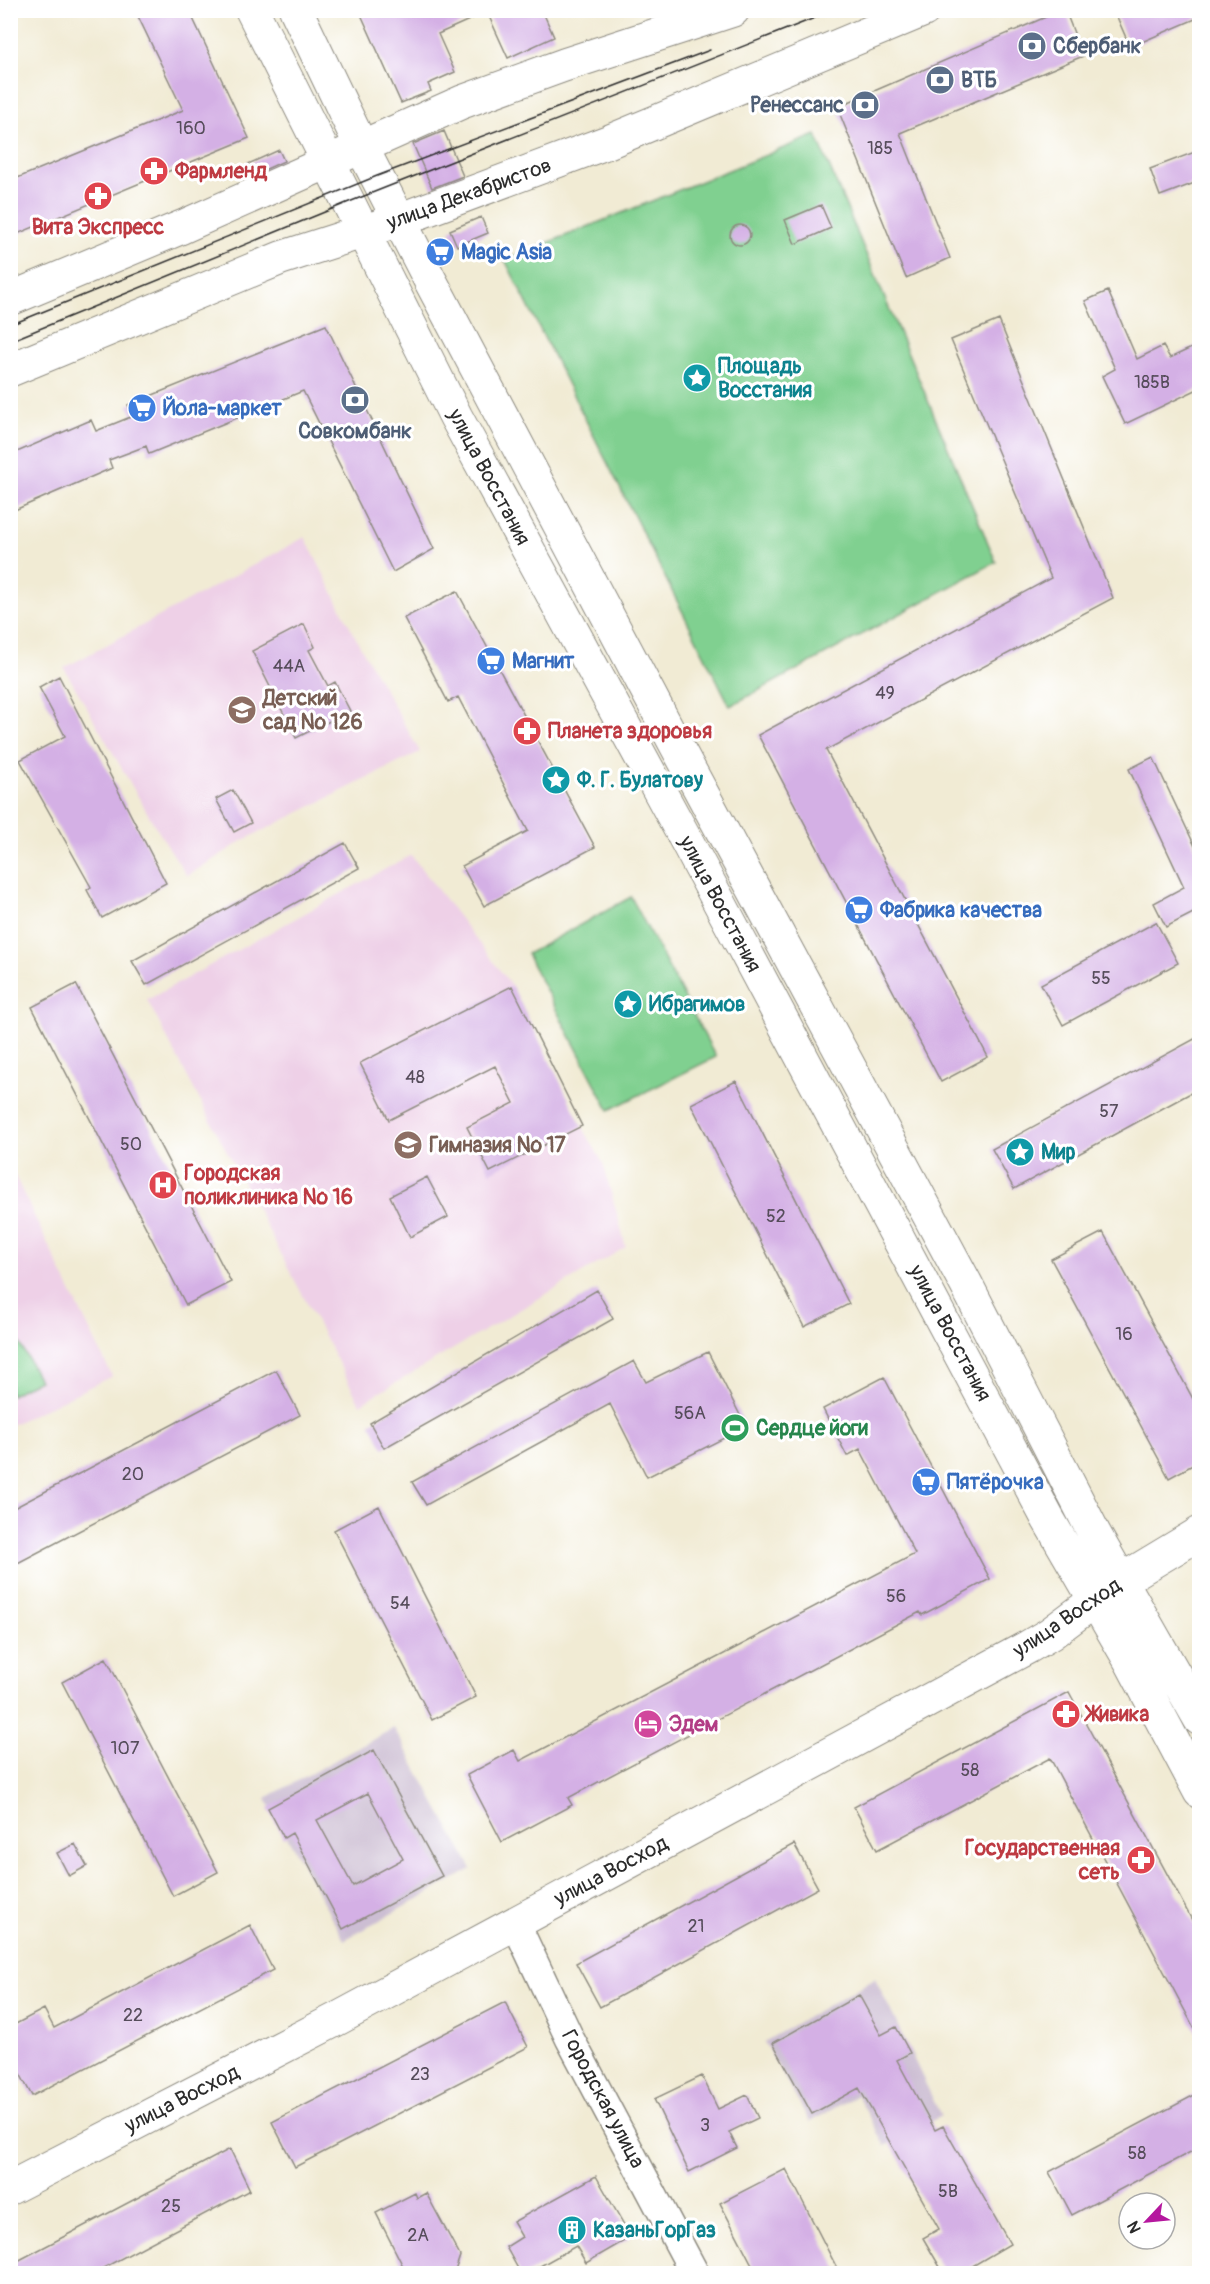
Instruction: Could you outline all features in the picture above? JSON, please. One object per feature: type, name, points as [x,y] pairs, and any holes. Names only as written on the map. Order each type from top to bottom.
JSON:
[{"type":"main road","name":"улица Восстания","points":[[252,10],[456,417],[691,848],[1094,1601],[1131,1662],[1200,1792]]},
{"type":"main road","name":"улица Восстания","points":[[296,10],[399,220],[669,732],[966,1284],[1095,1535],[1200,1719]]},
{"type":"main road","points":[[10,299],[328,163],[462,102],[564,65],[734,10]]},
{"type":"main road","name":"улица Декабристов","points":[[10,370],[281,258],[399,220],[608,142],[924,10]]},
{"type":"main road","name":"улица Восход","points":[[10,2188],[238,2071],[1028,1647],[1050,1634],[1122,1580],[1200,1533]]},
{"type":"street","name":"Городская улица","points":[[515,1922],[570,2039],[695,2274]]},
{"type":"shaded area","name":"Детский сад № 126","points":[[305,537],[360,646],[420,752],[244,840],[187,876],[155,826],[64,668]]},
{"type":"shaded area","name":"Гимназия № 17","points":[[411,855],[512,986],[603,1163],[626,1247],[360,1404],[147,1000]]},
{"type":"shaded area","points":[[10,1166],[112,1376],[11,1425],[10,1425]]},
{"type":"shaded area","points":[[394,1728],[472,1869],[344,1940],[266,1798]]},
{"type":"shaded area","points":[[875,1978],[941,2116],[885,2146],[857,2095],[810,2122],[764,2042]]},
{"type":"green space","points":[[816,135],[996,562],[730,706],[505,260]]},
{"type":"green space","points":[[631,897],[716,1057],[609,1110],[527,954]]},
{"type":"green space","points":[[10,1325],[39,1380],[11,1395],[10,1395]]},
{"type":"building","points":[[135,10],[189,10],[249,138],[10,237],[10,181],[183,110]]},
{"type":"building","points":[[359,10],[542,10],[554,37],[508,58],[487,12],[438,34],[455,72],[428,84],[431,91],[401,103]]},
{"type":"building","points":[[1065,10],[1083,56],[900,133],[950,258],[906,278],[837,107]]},
{"type":"building","points":[[1114,10],[1200,10],[1200,17],[1130,47]]},
{"type":"building","points":[[444,131],[463,176],[432,188],[413,144]]},
{"type":"building","points":[[279,150],[284,161],[253,175],[248,164]]},
{"type":"building","points":[[1200,150],[1200,181],[1160,196],[1150,169]]},
{"type":"building","points":[[821,205],[831,228],[795,244],[785,220]]},
{"type":"building","points":[[481,217],[488,233],[457,246],[450,230]]},
{"type":"building","points":[[736,225],[744,225],[750,231],[750,239],[744,245],[736,245],[730,239],[730,231]]},
{"type":"building","points":[[1108,291],[1137,359],[1163,346],[1170,358],[1200,344],[1200,388],[1125,424],[1102,376],[1115,369],[1085,301]]},
{"type":"building","points":[[999,320],[1113,598],[826,750],[988,1057],[941,1082],[758,735],[1051,578],[951,340]]},
{"type":"building","points":[[326,325],[434,549],[393,572],[303,391],[149,454],[146,446],[109,460],[112,468],[10,512],[10,455],[91,420],[96,431],[133,416],[128,405]]},
{"type":"building","points":[[457,591],[595,847],[484,906],[462,866],[528,831],[458,697],[448,702],[404,618]]},
{"type":"building","points":[[304,624],[315,647],[309,650],[328,686],[335,682],[350,711],[296,738],[252,651]]},
{"type":"building","points":[[59,676],[166,883],[102,918],[87,890],[91,887],[20,760],[65,736],[39,687]]},
{"type":"building","points":[[1153,757],[1200,857],[1200,921],[1195,912],[1166,927],[1154,903],[1184,887],[1129,769]]},
{"type":"building","points":[[233,790],[251,823],[234,832],[216,799]]},
{"type":"building","points":[[345,843],[359,868],[146,985],[132,961]]},
{"type":"building","points":[[1156,922],[1178,963],[1063,1025],[1041,984]]},
{"type":"building","points":[[76,984],[231,1282],[186,1305],[32,1007]]},
{"type":"building","points":[[512,986],[582,1126],[490,1172],[467,1127],[514,1103],[495,1066],[389,1120],[360,1063]]},
{"type":"building","points":[[1200,1036],[1200,1088],[1014,1189],[992,1149]]},
{"type":"building","points":[[736,1081],[849,1304],[804,1327],[691,1104]]},
{"type":"building","points":[[427,1177],[448,1217],[410,1237],[390,1196]]},
{"type":"building","points":[[1103,1232],[1200,1412],[1200,1461],[1169,1478],[1051,1259]]},
{"type":"building","points":[[597,1290],[613,1319],[384,1448],[370,1423]]},
{"type":"building","points":[[708,1352],[746,1427],[647,1477],[610,1404],[426,1505],[412,1482],[634,1361],[646,1382]]},
{"type":"building","points":[[276,1370],[300,1415],[10,1567],[10,1510]]},
{"type":"building","points":[[884,1377],[990,1579],[922,1615],[920,1612],[568,1798],[572,1805],[502,1842],[467,1775],[514,1750],[520,1761],[915,1554],[860,1449],[847,1456],[823,1409]]},
{"type":"building","points":[[379,1506],[476,1697],[432,1720],[334,1530]]},
{"type":"building","points":[[106,1658],[218,1872],[173,1896],[62,1682]]},
{"type":"building","points":[[1069,1692],[1200,1935],[1200,2039],[1050,1758],[877,1850],[854,1807]]},
{"type":"building","points":[[374,1750],[442,1876],[343,1929],[292,1833],[284,1838],[268,1808]],"holes":[[[368,1793],[403,1859],[353,1886],[317,1820]]]},
{"type":"building","points":[[75,1844],[87,1866],[69,1876],[57,1853]]},
{"type":"building","points":[[794,1844],[818,1888],[600,2007],[576,1963]]},
{"type":"building","points":[[250,1925],[273,1970],[32,2096],[10,2055],[10,2027],[44,2009],[54,2028]]},
{"type":"building","points":[[859,1995],[881,2035],[896,2027],[910,2053],[897,2060],[935,2130],[943,2126],[1010,2244],[959,2274],[944,2274],[923,2238],[939,2229],[859,2088],[812,2114],[773,2043]]},
{"type":"building","points":[[505,2002],[528,2047],[295,2167],[272,2122]]},
{"type":"building","points":[[702,2076],[718,2109],[747,2095],[758,2118],[729,2132],[737,2148],[689,2172],[654,2099]]},
{"type":"building","points":[[1200,2092],[1200,2147],[1072,2215],[1049,2172]]},
{"type":"building","points":[[230,2149],[250,2190],[92,2274],[10,2274],[10,2265]]},
{"type":"building","points":[[786,2169],[840,2274],[757,2274],[720,2203]]},
{"type":"building","name":"КазаньГорГаз","points":[[596,2176],[631,2237],[586,2263],[576,2246],[526,2274],[521,2274],[506,2247],[522,2237],[513,2222]]},
{"type":"building","points":[[415,2193],[417,2198],[426,2193],[460,2256],[454,2274],[407,2274],[376,2213]]},
{"type":"tram line","points":[[10,341],[349,202],[835,10]]},
{"type":"tram line","points":[[10,325],[377,176],[710,50]]},
{"type":"place","name":"Сбербанк","points":[[1032,46]]},
{"type":"place","name":"ВТБ","points":[[940,80]]},
{"type":"place","name":"Ренессанс","points":[[865,105]]},
{"type":"place","name":"Фармленд","points":[[154,171]]},
{"type":"place","name":"Вита Экспресс","points":[[98,196]]},
{"type":"place","name":"Magic Asia","points":[[440,252]]},
{"type":"place","name":"Площадь Восстания","points":[[697,378]]},
{"type":"place","name":"Совкомбанк","points":[[355,400]]},
{"type":"place","name":"Йола-маркет","points":[[142,408]]},
{"type":"place","name":"Магнит","points":[[491,661]]},
{"type":"place","name":"Детский сад № 126","points":[[242,710]]},
{"type":"place","name":"Планета здоровья","points":[[527,731]]},
{"type":"place","name":"Ф. Г. Булатову","points":[[556,780]]},
{"type":"place","name":"Фабрика качества","points":[[859,910]]},
{"type":"place","name":"Ибрагимов","points":[[628,1004]]},
{"type":"place","name":"Гимназия № 17","points":[[408,1145]]},
{"type":"place","name":"Мир","points":[[1020,1152]]},
{"type":"place","name":"Городская поликлиника № 16","points":[[163,1185]]},
{"type":"place","name":"Сердце йоги","points":[[735,1428]]},
{"type":"place","name":"Пятёрочка","points":[[926,1482]]},
{"type":"place","name":"Живика","points":[[1066,1714]]},
{"type":"place","name":"Эдем","points":[[648,1724]]},
{"type":"place","name":"Государственная сеть","points":[[1141,1860]]},
{"type":"place","name":"КазаньГорГаз","points":[[572,2230]]}]
